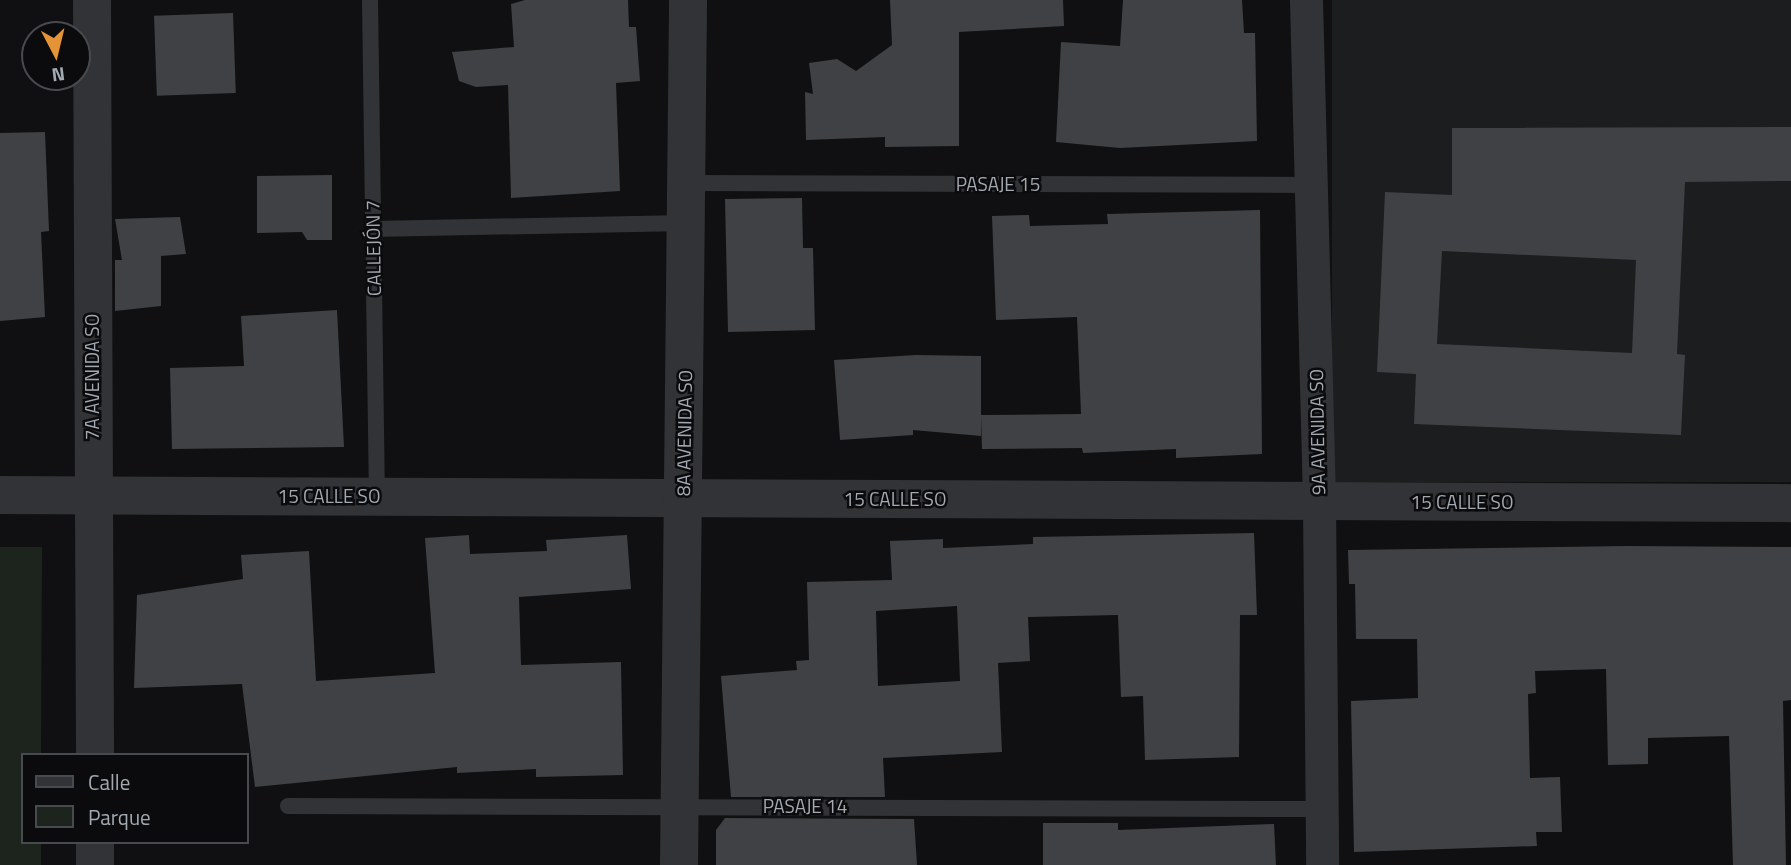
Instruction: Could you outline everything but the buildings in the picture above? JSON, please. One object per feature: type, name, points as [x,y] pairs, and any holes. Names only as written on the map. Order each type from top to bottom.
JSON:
[{"type":"street","name":"7A AVENIDA SO","points":[[92,0],[94,753]]},
{"type":"street","name":"8A AVENIDA SO","points":[[679,865],[688,0]]},
{"type":"street","name":"9A AVENIDA SO","points":[[1306,0],[1319,501],[1322,865]]},
{"type":"street","name":"15 CALLE SO","points":[[0,495],[1791,503]]},
{"type":"street","points":[[95,844],[95,865]]},
{"type":"lane","name":"CALLEJÓN 7","points":[[370,0],[377,497]]},
{"type":"lane","name":"PASAJE 15","points":[[686,183],[1311,185]]},
{"type":"lane","points":[[373,229],[686,223]]},
{"type":"lane","name":"PASAJE 14","points":[[288,806],[680,805],[1321,809]]},
{"type":"shaded area","points":[[1332,0],[1791,0],[1791,482],[1332,482]]},
{"type":"green space","points":[[0,547],[42,547],[41,753],[21,753],[21,844],[41,844],[41,865],[0,865]]}]
